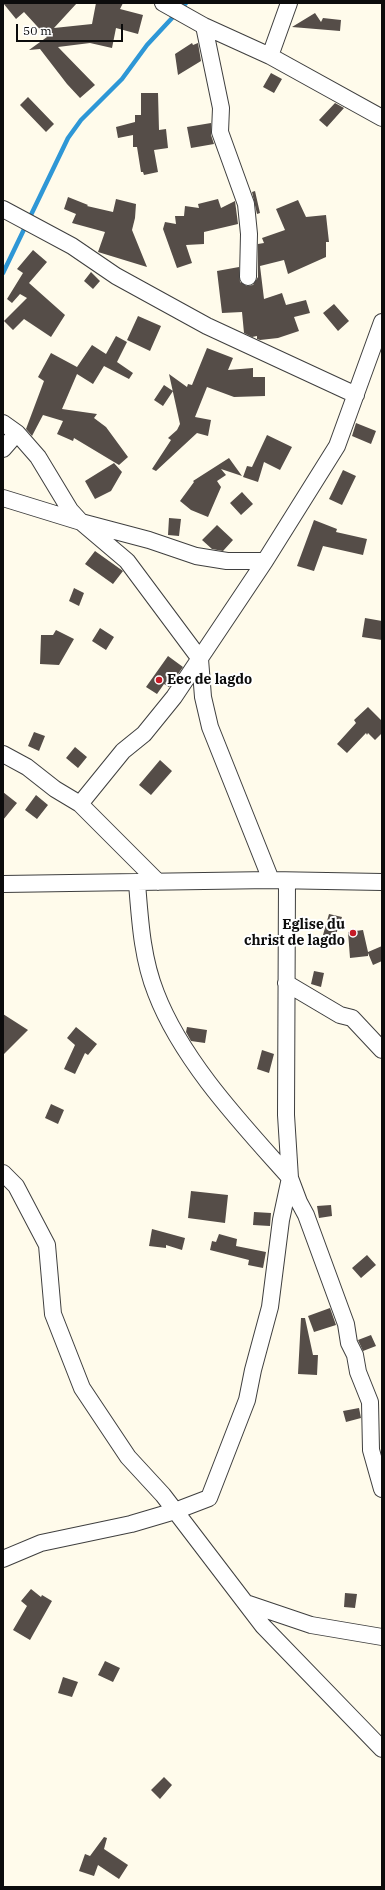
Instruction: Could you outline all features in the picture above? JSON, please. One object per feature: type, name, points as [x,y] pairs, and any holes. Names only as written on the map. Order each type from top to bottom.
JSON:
[{"type":"street","points":[[163,3],[204,26],[270,56],[382,118]]},
{"type":"street","points":[[270,56],[289,3]]},
{"type":"street","points":[[204,26],[221,108],[220,132],[246,204],[249,234],[248,277]]},
{"type":"street","points":[[3,209],[72,246],[116,276],[208,326],[356,395]]},
{"type":"street","points":[[80,804],[123,751],[144,734],[174,697],[265,561],[336,446],[382,322]]},
{"type":"street","points":[[3,423],[17,433],[38,457],[48,472],[60,496],[81,522],[127,561],[200,659],[203,697],[210,727],[279,880],[286,983],[286,1115],[290,1178],[281,1220],[270,1307],[253,1370],[247,1400],[209,1498],[175,1511],[130,1524],[41,1543],[3,1560]]},
{"type":"street","points":[[3,449],[17,433]]},
{"type":"street","points":[[3,498],[81,522],[149,540],[196,556],[227,561],[265,561]]},
{"type":"street","points":[[3,754],[27,767],[55,789],[80,804],[158,882]]},
{"type":"street","points":[[3,884],[380,880]]},
{"type":"street","points":[[136,883],[143,947],[155,992],[169,1022],[199,1069],[232,1112],[290,1178],[299,1202],[306,1214],[346,1324],[349,1343],[355,1355],[358,1372],[370,1402],[371,1450],[382,1489]]},
{"type":"street","points":[[286,983],[340,1015],[352,1018],[382,1050]]},
{"type":"street","points":[[3,1174],[16,1186],[47,1245],[53,1314],[82,1388],[128,1457],[175,1511],[263,1626],[382,1749]]},
{"type":"street","points":[[246,1603],[311,1625],[382,1637]]},
{"type":"building","points":[[3,3],[77,3],[54,28],[92,24],[96,3],[123,3],[120,9],[143,15],[138,34],[116,28],[112,48],[90,43],[58,47],[95,85],[80,98],[67,84],[40,49],[29,50],[47,37],[24,12],[16,19]]},
{"type":"building","points":[[315,13],[321,22],[323,18],[341,20],[340,31],[292,27]]},
{"type":"building","points":[[192,43],[193,45],[198,43],[201,61],[178,75],[175,54]]},
{"type":"building","points":[[271,73],[282,79],[274,93],[263,87]]},
{"type":"building","points":[[141,93],[158,93],[159,130],[166,129],[168,148],[154,150],[158,172],[144,175],[143,172],[141,172],[137,147],[133,147],[133,135],[118,138],[116,127],[135,122],[135,115],[141,115]]},
{"type":"building","points":[[28,97],[54,124],[46,132],[20,105]]},
{"type":"building","points":[[335,103],[344,108],[327,127],[319,120]]},
{"type":"building","points":[[211,123],[211,135],[214,144],[191,148],[187,127]]},
{"type":"building","points":[[255,191],[260,213],[257,214],[252,192]]},
{"type":"building","points":[[68,197],[88,205],[87,206],[113,212],[116,199],[136,204],[132,230],[147,267],[98,252],[105,232],[72,223],[76,214],[64,209]]},
{"type":"building","points":[[218,199],[221,208],[235,201],[238,224],[204,232],[204,244],[186,245],[192,263],[177,268],[163,229],[165,222],[176,224],[175,216],[184,216],[185,206],[199,208],[198,204]]},
{"type":"building","points":[[298,200],[306,217],[326,215],[329,242],[326,242],[326,257],[288,274],[284,260],[260,266],[264,299],[282,293],[286,305],[306,300],[310,313],[294,317],[299,331],[278,338],[260,340],[257,339],[257,336],[252,337],[244,333],[242,312],[222,313],[217,271],[239,267],[240,282],[247,286],[253,285],[258,277],[258,244],[264,243],[262,238],[285,230],[276,209]]},
{"type":"building","points":[[33,250],[47,262],[29,283],[65,315],[51,337],[24,319],[13,330],[4,321],[27,298],[20,294],[12,303],[7,299],[23,273],[17,269]]},
{"type":"building","points":[[91,272],[100,281],[93,289],[84,281]]},
{"type":"building","points":[[334,304],[349,321],[338,331],[323,313]]},
{"type":"building","points":[[138,316],[161,326],[150,351],[127,340]]},
{"type":"building","points":[[116,336],[127,342],[117,362],[133,373],[129,379],[104,366],[93,384],[77,374],[62,409],[97,414],[94,418],[106,427],[128,457],[119,465],[74,438],[73,441],[57,434],[63,421],[43,415],[32,436],[26,429],[44,381],[38,377],[51,353],[77,367],[92,345],[106,354]]},
{"type":"building","points":[[207,348],[233,358],[228,370],[253,368],[253,377],[265,377],[265,396],[234,397],[207,387],[195,417],[211,420],[208,436],[197,433],[156,471],[152,469],[171,440],[168,438],[177,430],[180,424],[169,374],[187,387],[188,384],[192,385]]},
{"type":"building","points":[[164,385],[173,391],[163,406],[154,400]]},
{"type":"building","points":[[356,423],[376,431],[371,444],[352,436]]},
{"type":"building","points":[[267,435],[292,447],[280,470],[264,462],[258,482],[243,477],[247,466],[252,467]]},
{"type":"building","points":[[229,458],[242,476],[221,469],[226,475],[217,481],[221,487],[208,517],[191,510],[180,501],[194,482],[193,481]]},
{"type":"building","points":[[114,463],[122,472],[111,491],[95,499],[85,481]]},
{"type":"building","points":[[343,470],[356,476],[342,505],[329,499]]},
{"type":"building","points":[[242,492],[253,504],[241,515],[230,503]]},
{"type":"building","points":[[169,518],[181,519],[179,536],[168,535]]},
{"type":"building","points":[[314,520],[337,529],[336,532],[367,539],[363,555],[323,546],[314,571],[297,566]]},
{"type":"building","points":[[217,525],[233,540],[223,551],[212,549],[202,540]]},
{"type":"building","points":[[95,551],[123,571],[113,584],[85,564]]},
{"type":"building","points":[[74,588],[84,593],[79,606],[69,601]]},
{"type":"building","points":[[365,618],[382,621],[382,640],[362,637]]},
{"type":"building","points":[[100,628],[114,637],[106,650],[92,641]]},
{"type":"building","points":[[56,630],[74,639],[59,665],[40,664],[41,635],[53,635]]},
{"type":"building","points":[[168,656],[183,667],[169,687],[164,684],[157,694],[146,687]]},
{"type":"building","points":[[368,707],[382,721],[382,733],[375,740],[368,733],[367,735],[366,733],[347,753],[337,744],[356,723],[354,720]]},
{"type":"building","points":[[34,732],[45,736],[39,751],[28,746]]},
{"type":"building","points":[[75,747],[87,757],[78,768],[66,758]]},
{"type":"building","points":[[160,760],[172,771],[151,795],[139,785]]},
{"type":"building","points":[[3,792],[17,803],[3,820]]},
{"type":"building","points":[[36,795],[48,805],[37,819],[25,810]]},
{"type":"building","points":[[329,914],[342,917],[332,946],[321,942]]},
{"type":"building","points":[[363,930],[368,952],[382,946],[382,961],[373,965],[368,953],[368,956],[350,958],[348,932]]},
{"type":"building","points":[[314,971],[324,973],[321,987],[311,984]]},
{"type":"building","points":[[3,1014],[28,1030],[3,1055]]},
{"type":"building","points":[[76,1027],[97,1044],[88,1055],[85,1053],[75,1074],[64,1069],[75,1045],[67,1038]]},
{"type":"building","points":[[187,1027],[207,1030],[205,1043],[191,1041],[186,1032]]},
{"type":"building","points":[[262,1050],[274,1054],[269,1073],[257,1069]]},
{"type":"building","points":[[51,1104],[64,1110],[58,1124],[45,1118]]},
{"type":"building","points":[[191,1191],[228,1195],[225,1223],[188,1218]]},
{"type":"building","points":[[331,1205],[332,1216],[319,1218],[317,1206]]},
{"type":"building","points":[[254,1212],[271,1213],[270,1226],[253,1225]]},
{"type":"building","points":[[152,1229],[185,1238],[182,1250],[166,1245],[166,1248],[149,1246]]},
{"type":"building","points":[[219,1234],[237,1239],[236,1246],[266,1252],[263,1268],[248,1265],[249,1260],[210,1250],[212,1241],[216,1242]]},
{"type":"building","points":[[367,1255],[376,1265],[361,1278],[352,1268]]},
{"type":"building","points":[[330,1308],[336,1325],[314,1332],[308,1316]]},
{"type":"building","points":[[301,1318],[305,1318],[313,1355],[318,1355],[317,1375],[298,1374]]},
{"type":"building","points":[[371,1335],[376,1346],[363,1351],[358,1340]]},
{"type":"building","points":[[359,1408],[361,1418],[346,1422],[343,1411]]},
{"type":"building","points":[[31,1589],[41,1597],[42,1595],[52,1601],[30,1640],[13,1630],[27,1606],[21,1601]]},
{"type":"building","points":[[345,1593],[357,1594],[355,1608],[344,1607]]},
{"type":"building","points":[[105,1661],[120,1668],[113,1682],[98,1675]]},
{"type":"building","points":[[63,1677],[78,1682],[72,1697],[58,1693]]},
{"type":"building","points":[[164,1777],[172,1785],[160,1799],[151,1790]]},
{"type":"building","points":[[104,1837],[107,1838],[104,1849],[128,1865],[119,1879],[98,1865],[94,1876],[79,1871],[85,1854],[90,1856]]},
{"type":"waterway","points":[[3,273],[68,138],[81,120],[122,79],[147,45],[186,3]]},
{"type":"place","name":"Eec de lagdo","points":[[159,680]]},
{"type":"place","name":"Eglise du christ de lagdo","points":[[353,933]]}]
